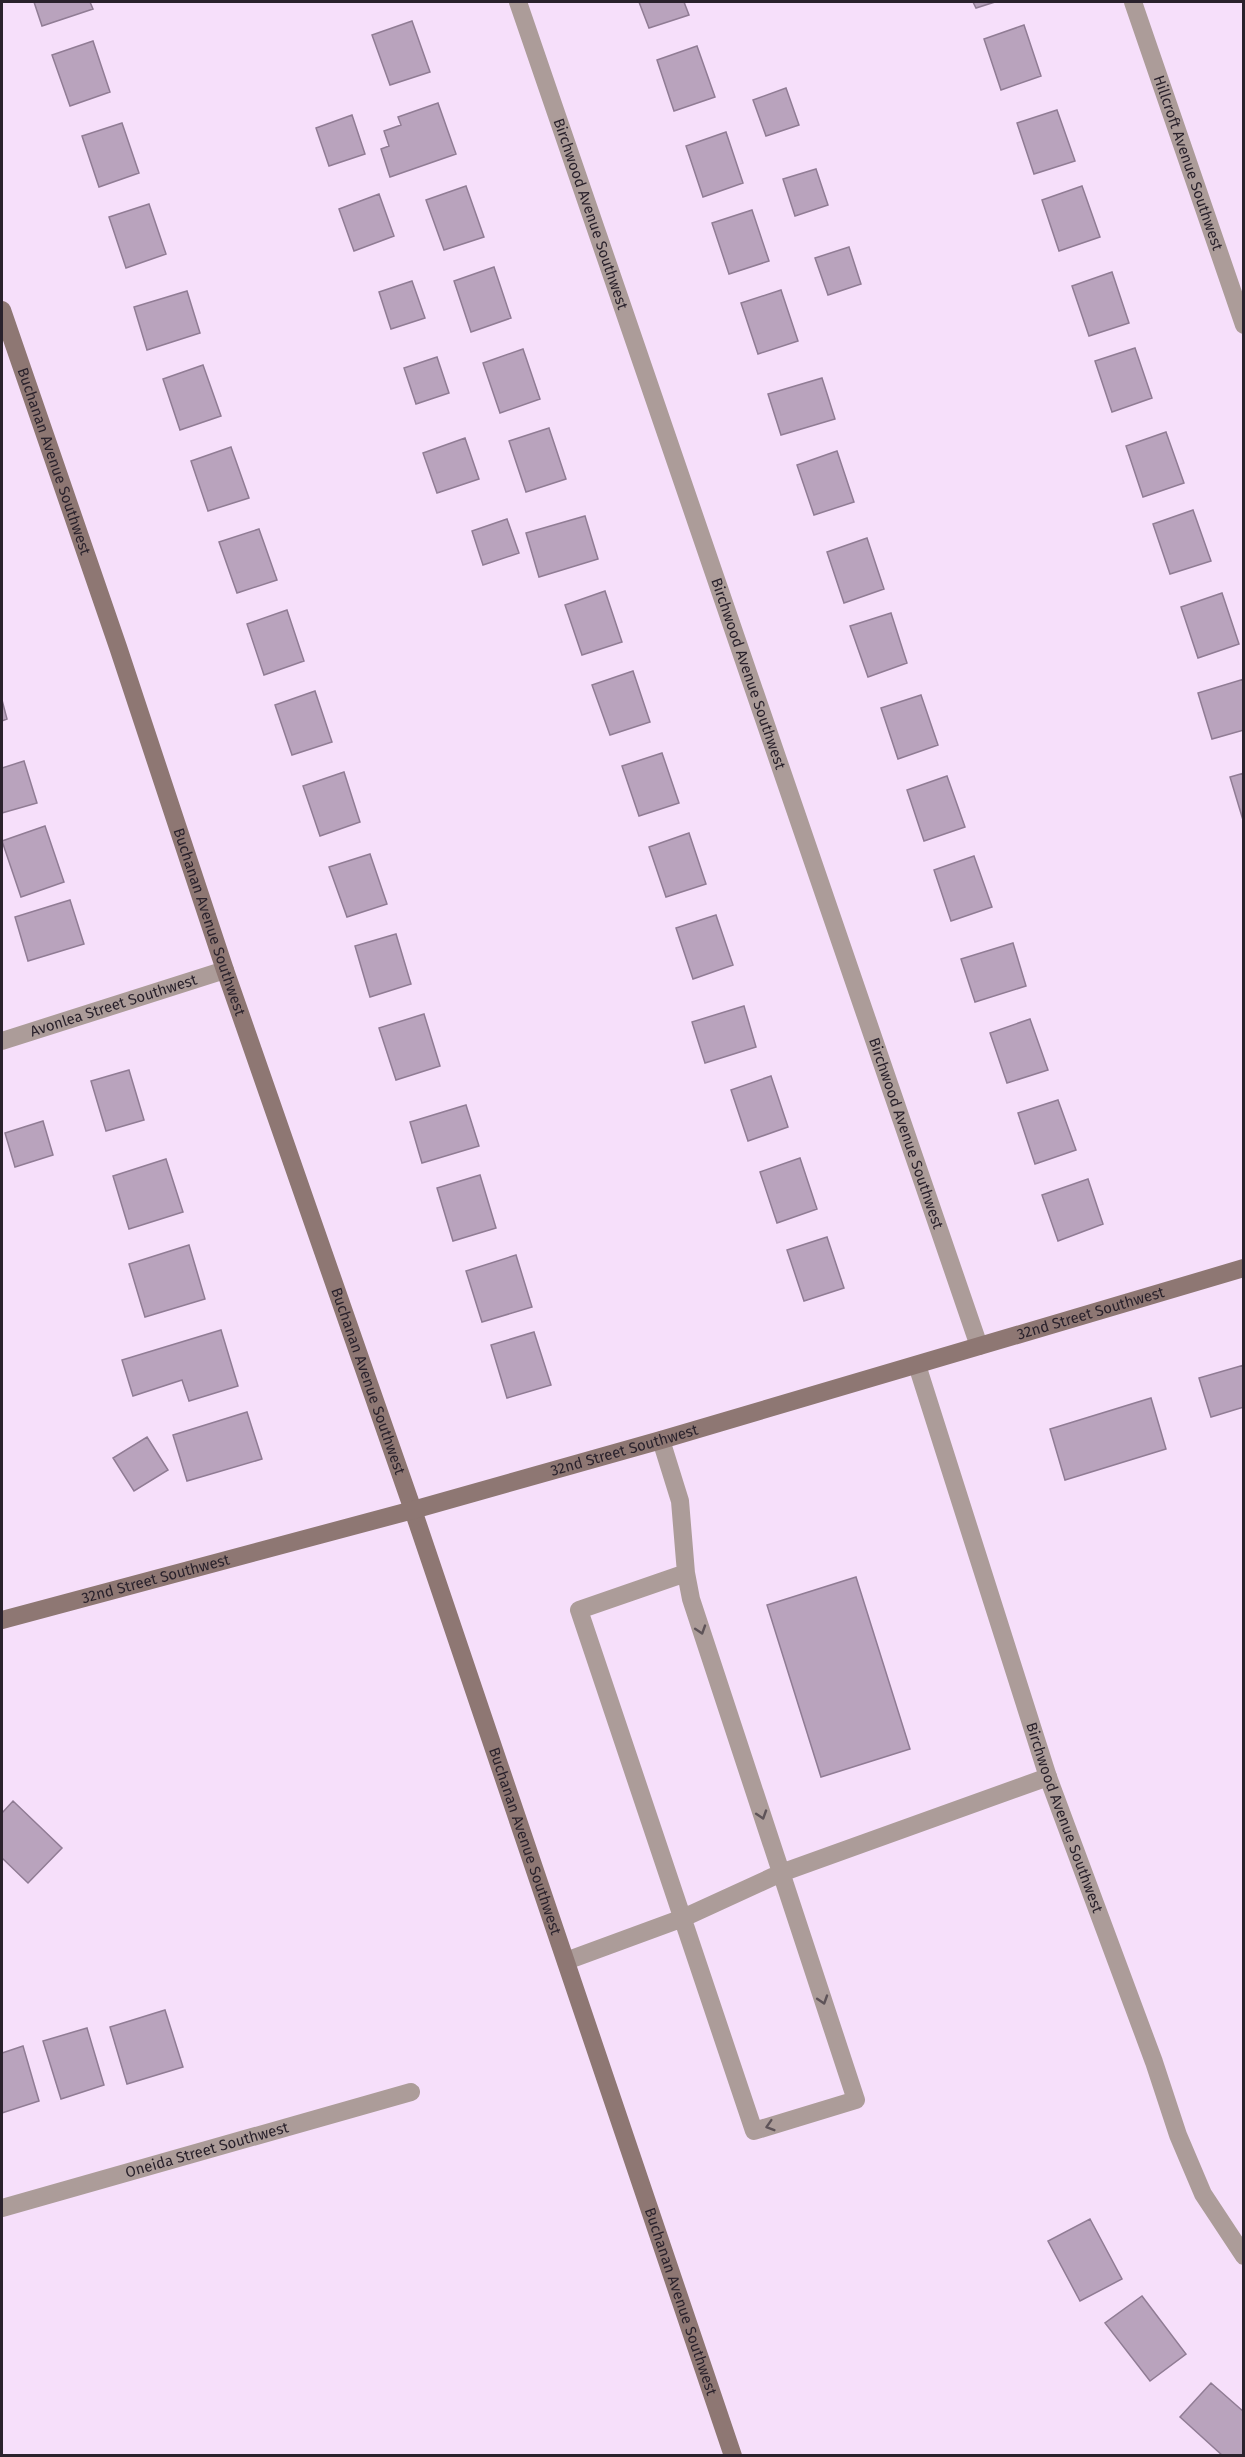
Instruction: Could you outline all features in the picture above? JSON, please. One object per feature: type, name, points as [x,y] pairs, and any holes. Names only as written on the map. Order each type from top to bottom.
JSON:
[{"type":"street","name":"Birchwood Avenue Southwest","points":[[518,2],[979,1346]]},
{"type":"street","name":"Hillcroft Avenue Southwest","points":[[1133,2],[1244,325]]},
{"type":"street","name":"Buchanan Avenue Southwest","points":[[2,310],[118,647],[225,970],[413,1510],[733,2456]]},
{"type":"street","name":"Avonlea Street Southwest","points":[[2,1041],[225,970]]},
{"type":"street","name":"32nd Street Southwest","points":[[2,1620],[413,1510],[661,1440],[1244,1268]]},
{"type":"street","name":"Birchwood Avenue Southwest","points":[[917,1365],[1048,1777],[1154,2061],[1178,2135],[1203,2194],[1244,2256]]},
{"type":"street","points":[[661,1440],[680,1500],[686,1573],[691,1599],[856,2100],[754,2131],[579,1610],[686,1573]]},
{"type":"street","points":[[566,1961],[683,1918],[782,1873],[1048,1777]]},
{"type":"street","name":"Oneida Street Southwest","points":[[2,2208],[411,2092]]},
{"type":"building","points":[[34,2],[90,2],[93,9],[42,26]]},
{"type":"building","points":[[639,2],[684,2],[689,15],[649,28]]},
{"type":"building","points":[[973,2],[995,2],[976,8]]},
{"type":"building","points":[[412,21],[430,72],[390,85],[372,35]]},
{"type":"building","points":[[1024,25],[1041,76],[1001,90],[984,39]]},
{"type":"building","points":[[93,41],[110,92],[70,106],[52,55]]},
{"type":"building","points":[[697,46],[715,97],[674,111],[657,60]]},
{"type":"building","points":[[786,88],[799,125],[766,136],[753,100]]},
{"type":"building","points":[[438,103],[456,154],[390,177],[381,149],[389,146],[384,131],[401,125],[398,117]]},
{"type":"building","points":[[1057,110],[1075,161],[1034,174],[1017,123]]},
{"type":"building","points":[[352,115],[365,154],[329,166],[316,128]]},
{"type":"building","points":[[122,123],[139,173],[99,187],[82,136]]},
{"type":"building","points":[[726,132],[743,183],[703,197],[686,146]]},
{"type":"building","points":[[816,169],[828,205],[795,216],[783,179]]},
{"type":"building","points":[[466,186],[484,237],[444,250],[426,200]]},
{"type":"building","points":[[1082,186],[1100,237],[1059,251],[1042,200]]},
{"type":"building","points":[[379,194],[394,236],[354,251],[339,209]]},
{"type":"building","points":[[149,204],[166,254],[126,268],[109,217]]},
{"type":"building","points":[[752,210],[769,261],[729,274],[712,223]]},
{"type":"building","points":[[849,247],[861,284],[828,295],[815,258]]},
{"type":"building","points":[[494,267],[511,318],[471,332],[454,281]]},
{"type":"building","points":[[1112,272],[1129,323],[1089,336],[1072,286]]},
{"type":"building","points":[[412,281],[425,318],[391,329],[379,292]]},
{"type":"building","points":[[781,290],[798,341],[758,354],[741,303]]},
{"type":"building","points":[[187,291],[200,333],[147,350],[134,307]]},
{"type":"building","points":[[1135,348],[1152,398],[1112,412],[1095,361]]},
{"type":"building","points":[[523,349],[540,399],[500,413],[483,363]]},
{"type":"building","points":[[437,357],[449,393],[416,404],[404,368]]},
{"type":"building","points":[[203,365],[221,416],[180,430],[163,379]]},
{"type":"building","points":[[822,378],[835,419],[781,435],[768,394]]},
{"type":"building","points":[[549,428],[566,479],[526,492],[509,441]]},
{"type":"building","points":[[1166,432],[1184,483],[1143,497],[1126,446]]},
{"type":"building","points":[[465,438],[479,479],[437,493],[423,453]]},
{"type":"building","points":[[231,447],[249,498],[208,511],[191,461]]},
{"type":"building","points":[[837,451],[854,502],[814,515],[797,465]]},
{"type":"building","points":[[1193,510],[1211,561],[1170,574],[1153,524]]},
{"type":"building","points":[[585,516],[598,559],[539,577],[526,533]]},
{"type":"building","points":[[507,519],[519,553],[483,565],[472,531]]},
{"type":"building","points":[[259,529],[277,580],[237,593],[219,542]]},
{"type":"building","points":[[867,538],[884,589],[844,603],[827,552]]},
{"type":"building","points":[[605,591],[622,642],[582,655],[565,605]]},
{"type":"building","points":[[1222,593],[1239,644],[1198,658],[1181,607]]},
{"type":"building","points":[[287,610],[304,661],[264,675],[247,624]]},
{"type":"building","points":[[891,613],[907,663],[868,677],[850,626]]},
{"type":"building","points":[[633,671],[650,722],[610,735],[592,685]]},
{"type":"building","points":[[1244,679],[1244,730],[1212,739],[1198,693]]},
{"type":"building","points":[[315,691],[332,742],[292,755],[275,705]]},
{"type":"building","points":[[921,695],[938,745],[898,759],[881,708]]},
{"type":"building","points":[[2,700],[7,719],[2,721]]},
{"type":"building","points":[[662,753],[679,803],[639,816],[622,766]]},
{"type":"building","points":[[24,761],[37,803],[2,813],[2,768]]},
{"type":"building","points":[[344,772],[360,822],[320,836],[303,786]]},
{"type":"building","points":[[1244,773],[1244,820],[1243,820],[1230,777]]},
{"type":"building","points":[[947,776],[965,827],[924,841],[907,790]]},
{"type":"building","points":[[45,826],[64,882],[21,897],[2,841]]},
{"type":"building","points":[[689,833],[706,884],[666,897],[649,847]]},
{"type":"building","points":[[370,854],[387,904],[347,917],[329,867]]},
{"type":"building","points":[[974,856],[992,907],[951,921],[934,870]]},
{"type":"building","points":[[70,900],[84,944],[28,961],[15,917]]},
{"type":"building","points":[[716,915],[733,965],[693,979],[676,928]]},
{"type":"building","points":[[396,934],[411,984],[370,997],[355,946]]},
{"type":"building","points":[[1013,943],[1026,986],[975,1002],[961,959]]},
{"type":"building","points":[[744,1006],[756,1047],[705,1063],[692,1022]]},
{"type":"building","points":[[424,1014],[440,1066],[396,1080],[379,1028]]},
{"type":"building","points":[[1030,1019],[1048,1070],[1007,1083],[990,1033]]},
{"type":"building","points":[[129,1070],[144,1120],[106,1131],[91,1081]]},
{"type":"building","points":[[771,1076],[788,1127],[748,1141],[731,1090]]},
{"type":"building","points":[[1058,1100],[1076,1150],[1035,1164],[1018,1113]]},
{"type":"building","points":[[466,1105],[479,1146],[422,1163],[410,1122]]},
{"type":"building","points":[[43,1121],[53,1155],[15,1167],[5,1133]]},
{"type":"building","points":[[800,1158],[817,1209],[777,1223],[760,1172]]},
{"type":"building","points":[[166,1159],[183,1212],[129,1229],[113,1176]]},
{"type":"building","points":[[480,1175],[496,1228],[453,1241],[437,1188]]},
{"type":"building","points":[[1088,1179],[1103,1224],[1058,1241],[1042,1195]]},
{"type":"building","points":[[827,1237],[844,1288],[804,1301],[787,1250]]},
{"type":"building","points":[[189,1245],[205,1299],[145,1317],[129,1264]]},
{"type":"building","points":[[516,1255],[532,1307],[482,1322],[466,1271]]},
{"type":"building","points":[[221,1330],[238,1386],[189,1401],[182,1380],[133,1396],[122,1360]]},
{"type":"building","points":[[534,1332],[551,1385],[507,1398],[491,1345]]},
{"type":"building","points":[[1244,1365],[1244,1407],[1211,1417],[1199,1378]]},
{"type":"building","points":[[1151,1398],[1166,1449],[1065,1480],[1050,1429]]},
{"type":"building","points":[[247,1412],[262,1459],[187,1481],[173,1435]]},
{"type":"building","points":[[147,1437],[168,1470],[134,1491],[113,1458]]},
{"type":"building","points":[[856,1577],[910,1749],[821,1777],[767,1605]]},
{"type":"building","points":[[13,1801],[62,1848],[28,1883],[2,1858],[2,1813]]},
{"type":"building","points":[[165,2010],[183,2067],[127,2084],[110,2027]]},
{"type":"building","points":[[87,2028],[104,2085],[61,2099],[43,2041]]},
{"type":"building","points":[[23,2046],[39,2101],[2,2113],[2,2053]]},
{"type":"building","points":[[1090,2219],[1122,2279],[1080,2301],[1048,2241]]},
{"type":"building","points":[[1142,2296],[1186,2354],[1150,2381],[1105,2323]]},
{"type":"building","points":[[1211,2383],[1244,2412],[1244,2456],[1223,2456],[1180,2417]]}]
